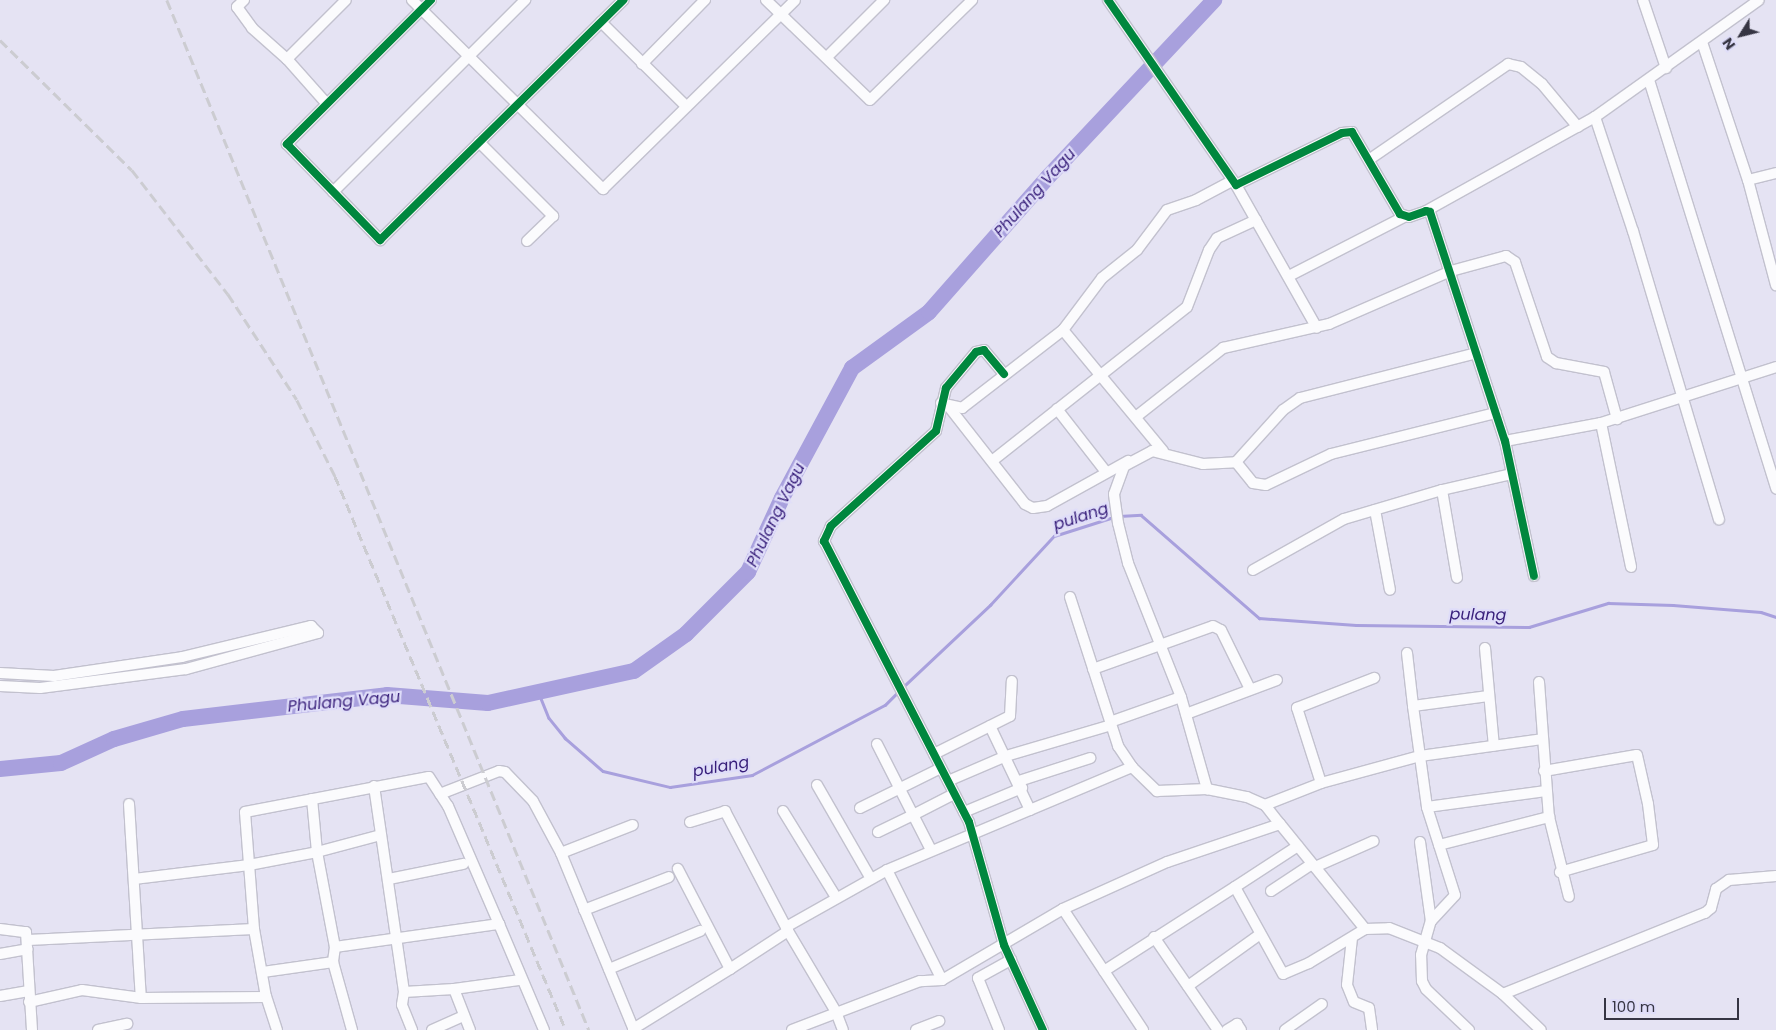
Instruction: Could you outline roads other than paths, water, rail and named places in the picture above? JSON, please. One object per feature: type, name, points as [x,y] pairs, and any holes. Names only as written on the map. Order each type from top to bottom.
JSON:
[{"type":"street","points":[[244,0],[237,7],[252,28],[287,59],[326,103]]},
{"type":"street","points":[[287,59],[346,0]]},
{"type":"street","points":[[412,0],[516,106],[603,189],[795,0]]},
{"type":"street","points":[[431,0],[287,144],[380,240],[623,0]]},
{"type":"street","points":[[333,192],[525,0]]},
{"type":"street","points":[[642,64],[705,0]]},
{"type":"street","points":[[766,0],[870,100],[972,0]]},
{"type":"street","points":[[827,57],[884,0]]},
{"type":"street","points":[[1108,0],[1141,52],[1188,114],[1234,183],[1317,328]]},
{"type":"street","points":[[1643,0],[1666,68]]},
{"type":"street","points":[[1288,276],[1404,217],[1426,211],[1578,128],[1666,68],[1759,0]]},
{"type":"street","points":[[601,22],[686,106]]},
{"type":"street","points":[[1702,42],[1748,180],[1776,285]]},
{"type":"street","points":[[1370,159],[1508,64],[1521,67],[1542,84],[1578,128]]},
{"type":"street","points":[[1649,80],[1776,489]]},
{"type":"street","points":[[1595,117],[1719,519]]},
{"type":"street","points":[[945,404],[962,408],[1063,330],[1102,278],[1137,250],[1167,210],[1196,200],[1348,132],[1356,135],[1404,217]]},
{"type":"street","points":[[479,142],[552,216],[527,242]]},
{"type":"street","points":[[1748,180],[1776,172]]},
{"type":"street","points":[[1426,211],[1433,217],[1505,441],[1534,576]]},
{"type":"street","points":[[992,461],[1187,307],[1209,250],[1217,238],[1256,220]]},
{"type":"street","points":[[1136,416],[1223,348],[1317,328],[1451,271],[1502,256],[1511,259],[1547,357],[1556,363],[1604,372],[1617,419]]},
{"type":"street","points":[[1063,330],[1102,374],[1163,451]]},
{"type":"street","points":[[1004,374],[984,350],[976,352],[946,388],[945,404],[936,431],[832,526],[824,541],[888,669],[964,812],[973,834],[1004,944],[1043,1030]]},
{"type":"street","points":[[945,404],[1025,504],[1033,508],[1047,506],[1106,472],[1152,451],[1163,451],[1203,464],[1236,462],[1282,410],[1300,398],[1476,352]]},
{"type":"street","points":[[1505,441],[1617,419],[1683,399],[1776,367]]},
{"type":"street","points":[[1057,409],[1106,472]]},
{"type":"street","points":[[1236,462],[1253,483],[1266,485],[1313,460],[1331,454],[1496,413]]},
{"type":"street","points":[[1601,423],[1631,567]]},
{"type":"street","points":[[1129,461],[1117,479],[1115,506],[1118,523],[1128,563],[1181,697],[1207,789]]},
{"type":"street","points":[[1253,570],[1324,528],[1375,510],[1442,490],[1512,474]]},
{"type":"street","points":[[1442,490],[1457,578]]},
{"type":"street","points":[[1375,510],[1390,590]]},
{"type":"street","points":[[1070,597],[1118,746],[1132,767],[1157,790],[1207,789],[1247,797],[1265,805],[1365,929]]},
{"type":"street","points":[[0,673],[54,676],[182,657],[311,626],[318,633],[186,669],[40,688],[0,686]]},
{"type":"street","points":[[1093,669],[1217,626],[1250,689]]},
{"type":"street","points":[[1485,648],[1494,746]]},
{"type":"street","points":[[1407,653],[1426,807],[1455,895],[1431,920],[1421,955],[1422,981],[1426,989],[1469,1030]]},
{"type":"street","points":[[1321,783],[1297,708],[1374,678]]},
{"type":"street","points":[[1186,714],[1277,680]]},
{"type":"street","points":[[934,754],[1010,716],[1012,681]]},
{"type":"street","points":[[1539,682],[1548,817],[1560,872],[1569,897]]},
{"type":"street","points":[[1413,706],[1488,696]]},
{"type":"street","points":[[948,781],[1006,756],[1110,723],[1181,697]]},
{"type":"street","points":[[990,726],[1020,784],[1030,810]]},
{"type":"street","points":[[1265,805],[1321,783],[1420,756],[1542,740]]},
{"type":"street","points":[[877,744],[930,850]]},
{"type":"street","points":[[1544,771],[1637,756],[1648,804],[1653,845],[1560,872]]},
{"type":"street","points":[[964,812],[1020,784],[1090,758]]},
{"type":"street","points":[[440,794],[499,771],[505,772],[533,800],[561,853],[634,1029],[730,969],[836,897],[887,870],[930,850],[973,834],[1132,767]]},
{"type":"street","points":[[860,808],[941,768]]},
{"type":"street","points":[[278,1030],[266,997],[254,929],[244,814],[425,775],[431,779],[440,794],[499,924],[520,980],[544,1030]]},
{"type":"street","points":[[374,786],[404,992],[402,1005],[412,1030]]},
{"type":"street","points":[[817,786],[871,879]]},
{"type":"street","points":[[1426,807],[1546,791]]},
{"type":"street","points":[[878,832],[954,794]]},
{"type":"street","points":[[312,799],[317,852],[335,948],[333,962],[352,1030]]},
{"type":"street","points":[[129,804],[141,998]]},
{"type":"street","points":[[690,822],[725,811],[787,929],[836,1012],[843,1030]]},
{"type":"street","points":[[783,811],[836,897]]},
{"type":"street","points":[[1439,845],[1548,817]]},
{"type":"street","points":[[792,1030],[920,981],[942,980],[1063,909],[1167,862],[1280,824]]},
{"type":"street","points":[[561,853],[633,825]]},
{"type":"street","points":[[134,879],[249,865],[317,852],[381,835]]},
{"type":"street","points":[[1271,891],[1314,865],[1374,841]]},
{"type":"street","points":[[1420,842],[1431,920]]},
{"type":"street","points":[[1104,971],[1298,846]]},
{"type":"street","points":[[389,879],[463,864]]},
{"type":"street","points":[[678,869],[730,969]]},
{"type":"street","points":[[887,870],[942,980]]},
{"type":"street","points":[[1504,994],[1705,913],[1710,908],[1716,889],[1729,880],[1776,876]]},
{"type":"street","points":[[584,910],[669,877]]},
{"type":"street","points":[[1235,887],[1283,974],[1309,963],[1365,929],[1389,928],[1424,940],[1504,994],[1541,1030]]},
{"type":"street","points":[[1063,909],[1143,1030]]},
{"type":"street","points":[[335,948],[499,924]]},
{"type":"street","points":[[0,929],[23,930],[28,945],[29,1002],[32,1030]]},
{"type":"street","points":[[0,954],[28,945],[138,934],[254,929]]},
{"type":"street","points":[[609,969],[700,931]]},
{"type":"street","points":[[1188,986],[1260,935]]},
{"type":"street","points":[[1154,937],[1218,1030]]},
{"type":"street","points":[[1352,938],[1347,985],[1354,1002],[1369,1008],[1372,1030]]},
{"type":"street","points":[[999,1030],[978,978],[1012,960]]},
{"type":"street","points":[[263,972],[333,962]]},
{"type":"street","points":[[404,992],[454,989],[520,980]]},
{"type":"street","points":[[454,989],[470,1030]]},
{"type":"street","points":[[29,1002],[82,990],[141,998],[266,997]]},
{"type":"street","points":[[0,996],[29,991]]},
{"type":"street","points":[[1285,1030],[1322,1004]]},
{"type":"street","points":[[432,1030],[464,1016]]},
{"type":"street","points":[[916,1030],[939,1021]]},
{"type":"street","points":[[98,1030],[127,1024]]},
{"type":"street","points":[[1227,1030],[1237,1024],[1241,1030]]},
{"type":"waterway","name":"Phulang Vagu","points":[[0,769],[61,763],[114,739],[183,719],[387,695],[488,703],[634,671],[686,634],[748,572],[782,498],[852,368],[929,312],[1048,177],[1214,0]]},
{"type":"waterway","name":"pulang","points":[[1119,516],[1141,515],[1259,618],[1356,625],[1529,627],[1608,603],[1673,605],[1761,612],[1776,617]]},
{"type":"waterway","name":"pulang","points":[[903,687],[990,605],[1054,536],[1114,517]]},
{"type":"waterway","name":"pulang","points":[[538,691],[549,718],[565,738],[603,771],[670,787],[752,775],[885,705],[899,691]]},
{"type":"railway","points":[[167,0],[589,1030]]},
{"type":"railway","points":[[0,40],[132,170],[228,294],[297,400],[335,476],[566,1030]]}]
